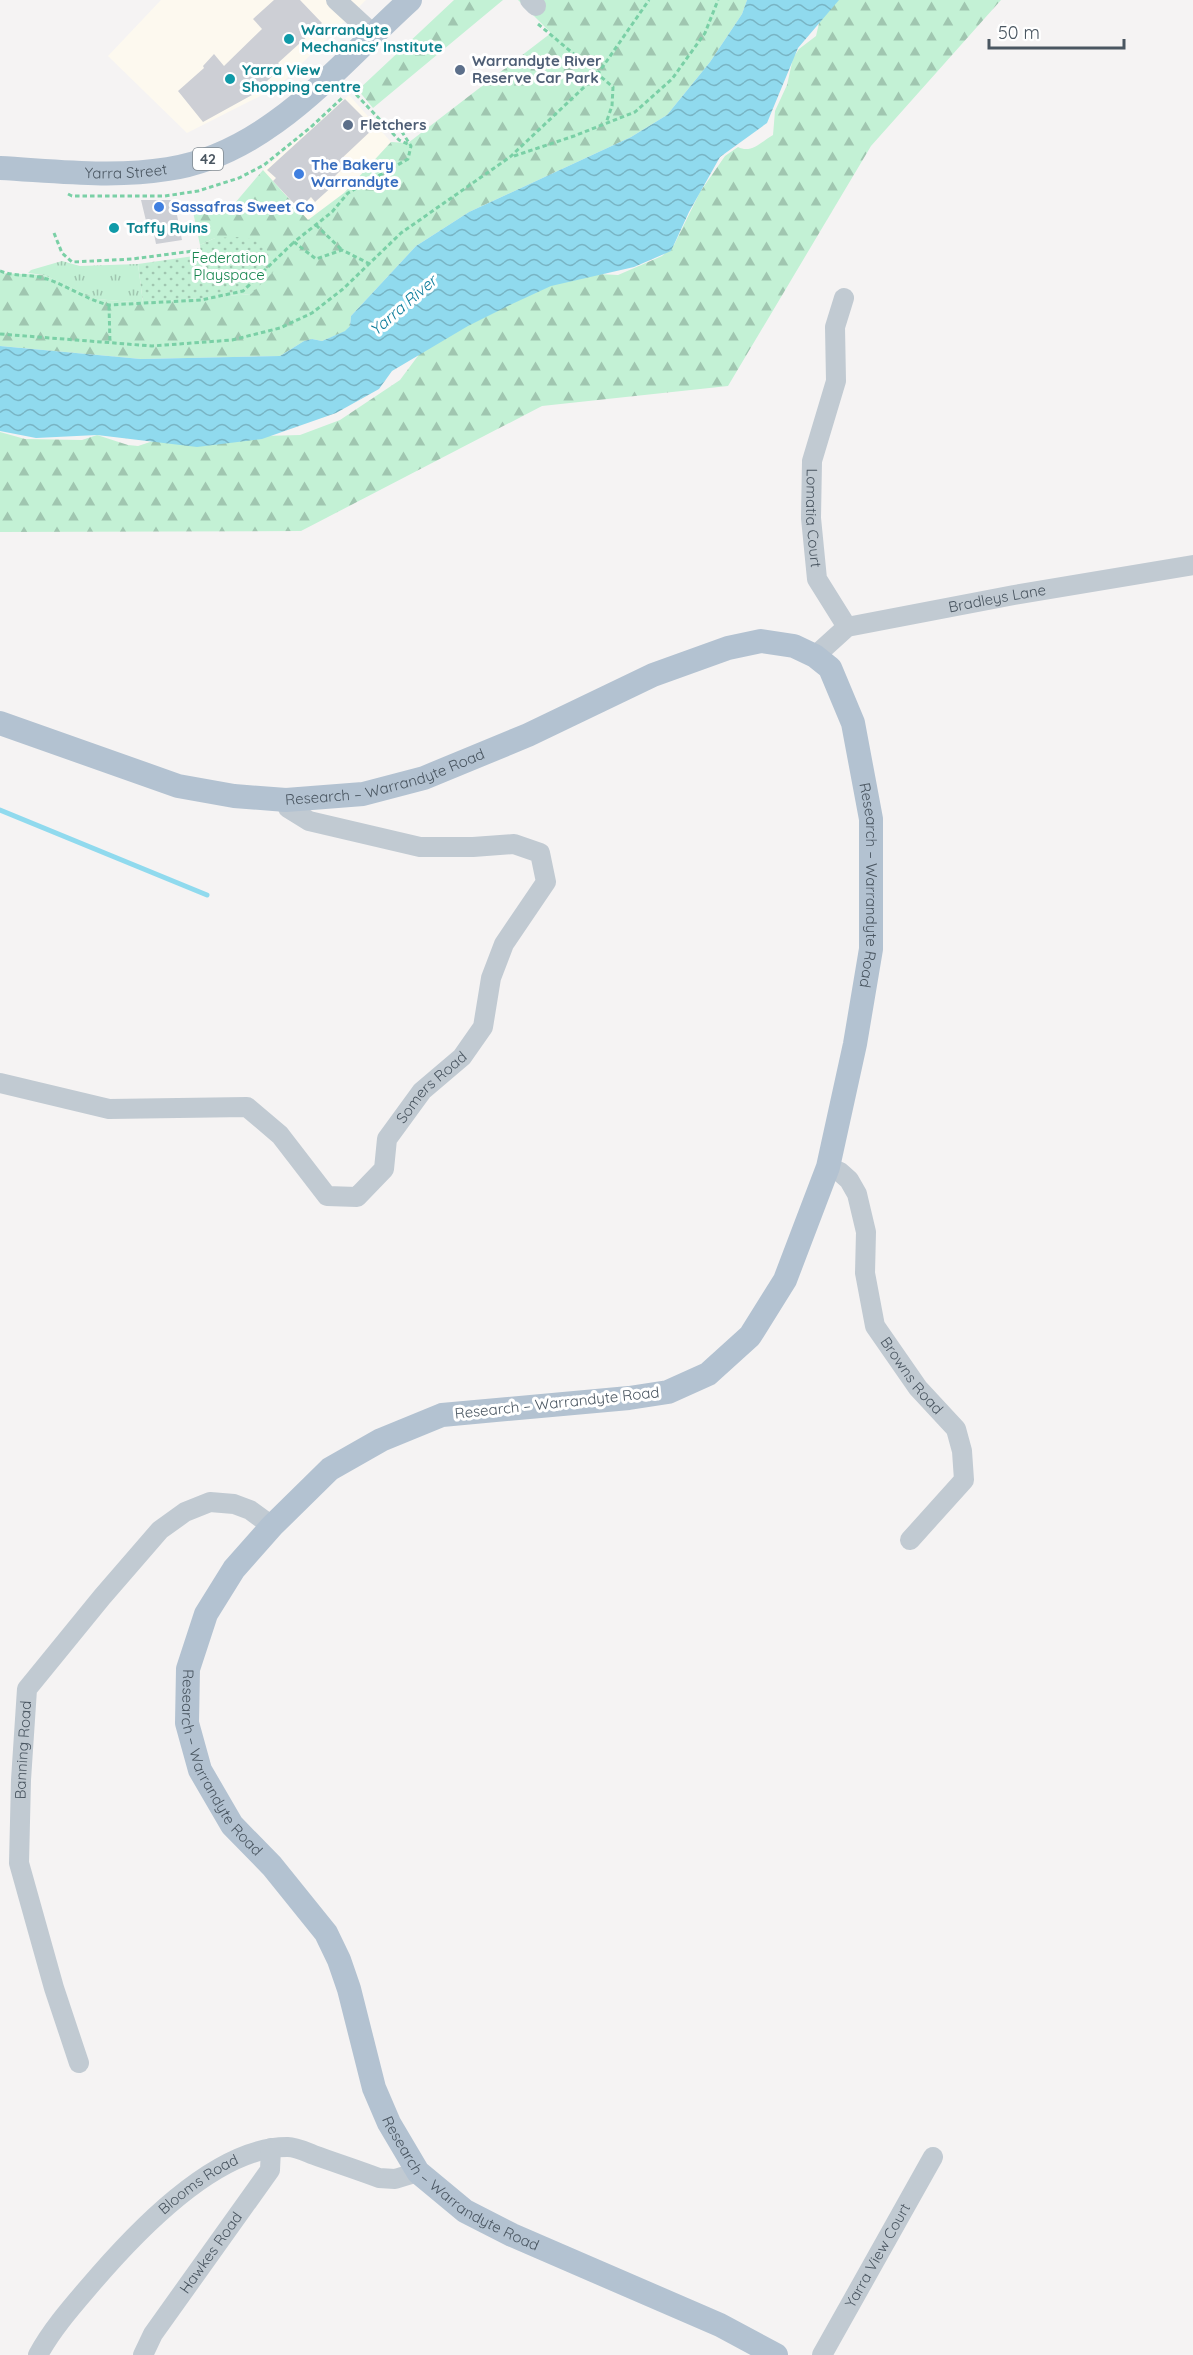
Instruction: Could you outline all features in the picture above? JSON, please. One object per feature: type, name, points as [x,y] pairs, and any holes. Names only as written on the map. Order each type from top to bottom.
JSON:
[{"type":"main road","name":"Yarra Street","points":[[0,168],[116,173],[168,169],[217,157],[268,130],[410,0]]},
{"type":"main road","name":"Research – Warrandyte Road","points":[[0,723],[178,786],[234,796],[286,800],[363,794],[424,778],[528,735],[654,675],[728,648],[761,642],[794,646],[815,656],[830,668],[853,723],[871,819],[871,949],[855,1044],[828,1167],[785,1280],[750,1336],[708,1374],[668,1392],[629,1398],[442,1415],[381,1440],[330,1469],[272,1526],[234,1569],[206,1614],[188,1669],[187,1723],[200,1770],[232,1825],[272,1866],[326,1933],[349,1989],[374,2088],[389,2123],[418,2172],[465,2211],[512,2235],[720,2325],[776,2355]]},
{"type":"street","points":[[336,0],[373,34]]},
{"type":"street","name":"Lomatia Court","points":[[844,298],[835,327],[836,381],[812,461],[811,518],[817,579],[847,627]]},
{"type":"street","name":"Bradleys Lane","points":[[847,627],[1014,595],[1193,565]]},
{"type":"street","points":[[815,656],[847,627]]},
{"type":"street","name":"Somers Road","points":[[0,1083],[109,1108],[247,1107],[280,1135],[327,1196],[357,1197],[384,1169],[387,1139],[422,1091],[462,1057],[483,1027],[491,978],[504,944],[546,882],[540,853],[514,844],[420,847],[309,821],[288,808],[286,800]]},
{"type":"street","name":"Browns Road","points":[[828,1167],[840,1172],[849,1180],[857,1194],[866,1232],[865,1273],[875,1326],[918,1388],[956,1429],[962,1451],[964,1480],[910,1540]]},
{"type":"street","name":"Banning Road","points":[[79,2063],[54,1988],[19,1863],[21,1780],[27,1689],[160,1530],[185,1512],[210,1502],[234,1504],[250,1510],[272,1526]]},
{"type":"street","name":"Blooms Road","points":[[38,2355],[49,2335],[124,2244],[186,2189],[225,2166],[253,2153],[271,2148],[290,2147],[379,2178],[394,2179],[418,2172]]},
{"type":"street","name":"Hawkes Road","points":[[143,2355],[153,2334],[270,2170],[271,2148]]},
{"type":"street","name":"Yarra View Court","points":[[822,2355],[933,2157]]},
{"type":"path","points":[[0,334],[152,346],[232,340],[280,328],[312,313],[343,289],[401,233],[510,158],[597,75],[649,0]]},
{"type":"path","points":[[510,158],[635,112],[672,79],[705,33],[718,0]]},
{"type":"path","points":[[534,9],[597,75],[613,87],[612,106],[606,123]]},
{"type":"path","points":[[351,90],[399,140],[411,146]]},
{"type":"path","points":[[0,271],[9,275],[47,279],[95,302],[109,305],[201,300],[243,291],[294,243],[332,212],[348,194],[408,159],[411,146],[397,124]]},
{"type":"path","points":[[316,225],[342,250],[370,264]]},
{"type":"path","points":[[54,233],[62,253],[72,262],[121,260],[201,250]]},
{"type":"path","points":[[294,243],[316,259],[342,250]]},
{"type":"path","points":[[109,305],[110,343]]},
{"type":"shaded area","points":[[161,0],[366,0],[278,87],[187,133],[108,56]]},
{"type":"shaded area","points":[[349,95],[391,142],[344,193],[308,220],[263,170]]},
{"type":"green space","points":[[454,0],[503,0],[373,108],[358,90]]},
{"type":"green space","points":[[518,0],[747,0],[742,14],[710,62],[667,115],[631,137],[469,212],[416,246],[351,316],[350,326],[346,331],[322,341],[312,339],[304,341],[280,356],[141,359],[0,346],[0,273],[44,275],[97,299],[143,303],[251,294],[215,238],[200,245],[192,207],[235,203],[263,170],[308,220],[344,193],[391,142],[408,143],[551,33]]},
{"type":"green space","points":[[832,0],[1001,0],[871,146],[728,386],[542,406],[301,531],[0,532],[0,432],[25,439],[82,440],[97,435],[138,446],[159,439],[300,435],[340,420],[400,380],[429,341],[578,273],[618,275],[662,256],[674,245],[700,192],[725,156],[738,147],[752,148],[773,135],[775,111],[787,85],[793,58],[799,49],[816,36],[821,15]]},
{"type":"green space","name":"Federation Playspace","points":[[239,237],[263,241],[275,270],[251,294],[143,303],[138,264],[201,255],[200,245],[215,238]]},
{"type":"green space","points":[[62,261],[80,266],[138,264],[143,303],[96,299],[44,275],[28,273],[31,270]]},
{"type":"water","name":"Yarra River","points":[[747,0],[839,0],[798,48],[767,123],[720,157],[689,212],[671,251],[634,267],[551,286],[468,326],[392,371],[379,389],[336,413],[262,439],[197,447],[97,435],[36,438],[0,431],[0,346],[141,359],[280,356],[304,341],[312,339],[322,341],[345,331],[350,326],[351,316],[416,246],[469,212],[631,137],[667,115],[710,62],[742,14]]},
{"type":"building","name":"Yarra View Shopping centre","points":[[274,0],[300,0],[322,23],[278,63],[282,67],[252,95],[203,122],[178,91],[204,68],[203,66],[214,54],[224,66],[262,29],[253,19]]},
{"type":"building","points":[[345,99],[374,128],[340,160],[346,165],[331,180],[335,184],[315,202],[311,197],[299,209],[273,181],[276,178],[267,170]]},
{"type":"building","points":[[141,200],[174,200],[182,240],[156,244],[152,224],[147,225]]},
{"type":"waterway","points":[[0,810],[207,895]]},
{"type":"place","name":"Warrandyte Mechanics' Institute","points":[[289,39]]},
{"type":"place","name":"Warrandyte River Reserve Car Park","points":[[460,70]]},
{"type":"place","name":"Yarra View Shopping centre","points":[[230,79]]},
{"type":"place","name":"Fletchers","points":[[348,125]]},
{"type":"place","name":"The Bakery Warrandyte","points":[[299,174]]},
{"type":"place","name":"Sassafras Sweet Co","points":[[159,207]]},
{"type":"place","name":"Taffy Ruins","points":[[114,228]]}]
